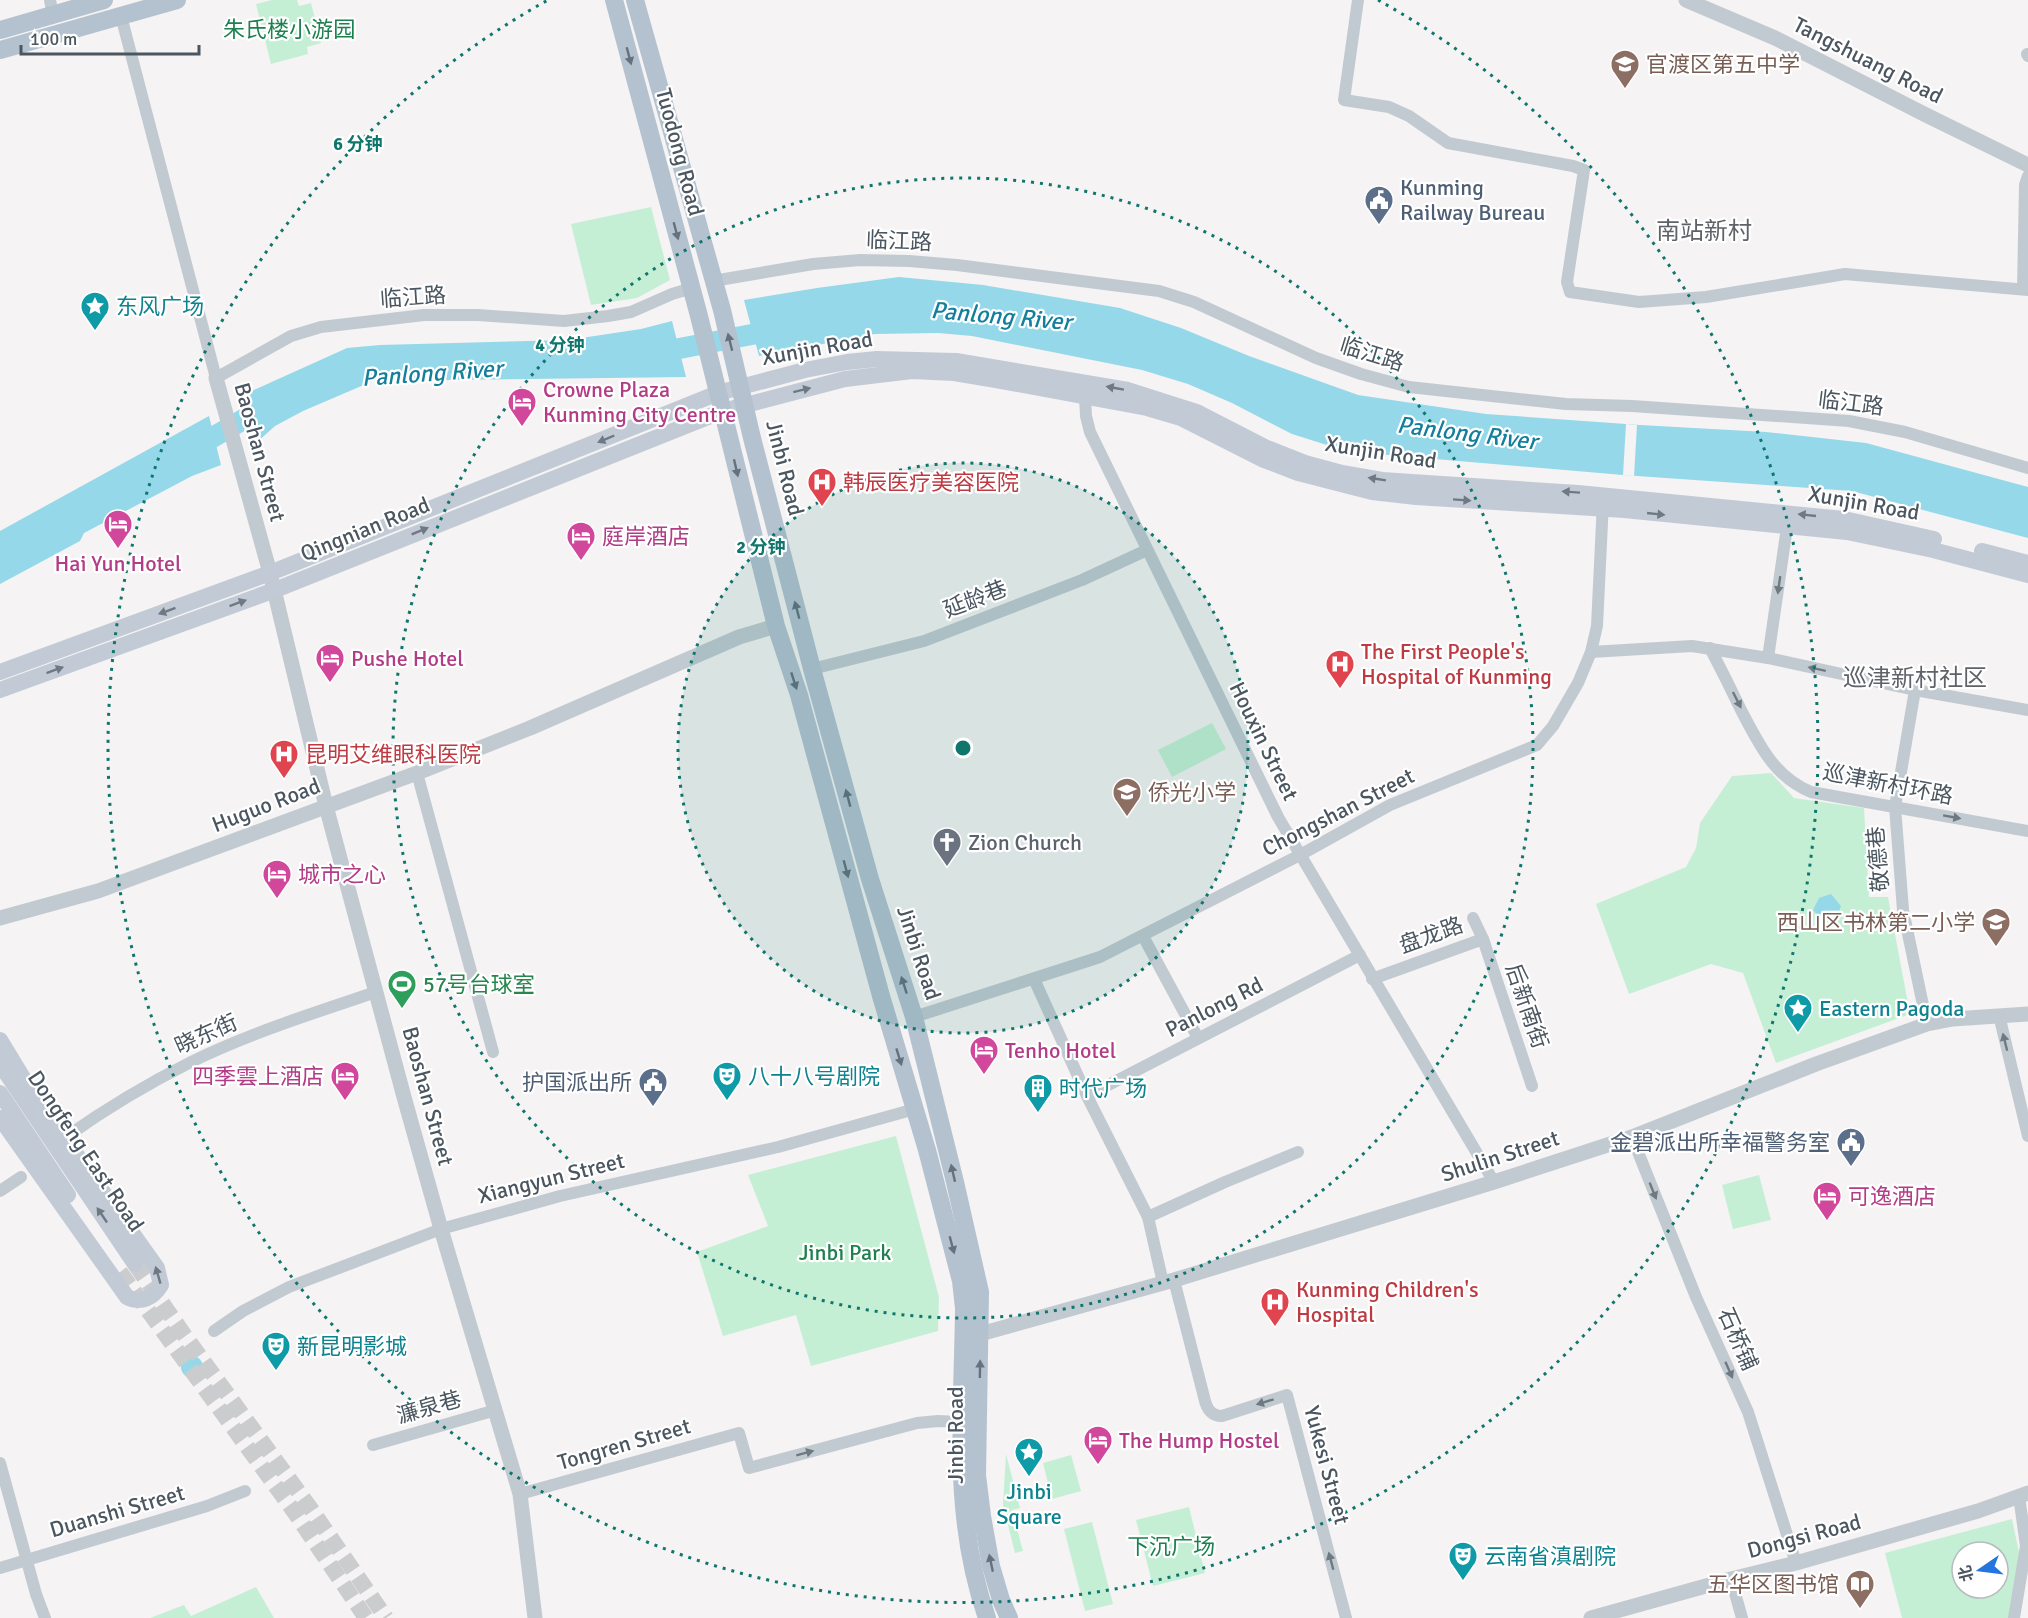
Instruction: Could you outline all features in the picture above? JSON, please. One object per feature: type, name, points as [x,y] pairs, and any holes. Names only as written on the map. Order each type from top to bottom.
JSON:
[{"type":"main road","points":[[0,30],[52,8],[104,0]]},
{"type":"main road","points":[[0,50],[177,0]]},
{"type":"main road","name":"Tuodong Road","points":[[614,0],[699,316]]},
{"type":"main road","name":"Tuodong Road","points":[[635,0],[722,310]]},
{"type":"main road","name":"Jinbi Road","points":[[722,310],[812,669],[870,879],[914,1017],[980,1292],[977,1475],[991,1566],[1009,1618]]},
{"type":"main road","name":"Jinbi Road","points":[[699,316],[776,626],[799,695],[961,1281],[964,1308],[960,1472],[965,1523],[974,1575],[987,1618]]},
{"type":"main road","name":"Xunjin Road","points":[[739,381],[877,358],[956,361],[1128,390],[1170,402],[1197,412],[1267,448],[1305,463],[1342,473],[1393,481],[1603,502],[1844,519],[1899,530],[2028,562]]},
{"type":"main road","name":"Xunjin Road","points":[[745,405],[846,379],[912,371],[954,373],[1147,408],[1181,418],[1264,460],[1298,473],[1372,492],[1416,496],[1603,502],[1787,527],[1846,532],[1883,538],[2028,575]]},
{"type":"main road","name":"Qingnian Road","points":[[0,672],[270,573],[718,393],[739,381]]},
{"type":"main road","name":"Qingnian Road","points":[[0,690],[275,590],[723,411],[745,405]]},
{"type":"main road","points":[[0,1040],[16,1069],[157,1268],[161,1285],[151,1297],[139,1301],[127,1297],[0,1118]]},
{"type":"main road","name":"Dongfeng East Road","points":[[0,1064],[128,1268],[0,1093]]},
{"type":"street","points":[[1358,0],[1344,100],[1389,107],[1409,116],[1448,143],[1584,170],[1567,282],[1570,292],[1639,302],[1706,297],[1845,274],[2026,289],[2025,185],[2028,176]]},
{"type":"street","name":"Tangshuang Road","points":[[1686,0],[1775,38],[2028,165]]},
{"type":"street","points":[[121,16],[216,378]]},
{"type":"street","name":"临江路","points":[[713,281],[813,264],[860,260],[909,261],[1159,291],[1194,302],[1316,358],[1361,374],[1409,387],[1566,404],[1632,406],[1849,421],[1905,432],[2028,468]]},
{"type":"street","name":"临江路","points":[[216,378],[291,336],[321,327],[424,315],[478,315],[564,321],[631,312],[692,288]]},
{"type":"street","name":"Baoshan Street","points":[[216,378],[275,590],[326,806],[376,992],[441,1229],[520,1494],[535,1618]]},
{"type":"street","name":"Houxin Street","points":[[1085,396],[1090,432],[1278,818],[1494,1182]]},
{"type":"street","name":"Chongshan Street","points":[[914,1017],[936,1008],[1100,957],[1300,855],[1390,805],[1537,745],[1553,726],[1578,682],[1591,652],[1597,626],[1603,502]]},
{"type":"street","points":[[1768,658],[1787,527]]},
{"type":"street","name":"延龄巷","points":[[812,669],[924,642],[1082,580],[1147,550]]},
{"type":"street","name":"Huguo Road","points":[[5,917],[108,887],[417,773],[530,728],[729,641],[776,626]]},
{"type":"street","points":[[1591,652],[1692,646],[1710,648],[1768,658],[1915,690],[2028,710]]},
{"type":"street","name":"巡津新村环路","points":[[1710,648],[1760,745],[1781,773],[1796,786],[1811,792],[2028,831]]},
{"type":"street","name":"敬德巷","points":[[1915,690],[1895,807],[1903,910],[1927,1024]]},
{"type":"street","points":[[417,773],[493,1052]]},
{"type":"street","name":"盘龙路","points":[[1372,979],[1483,939],[1473,918]]},
{"type":"street","points":[[1143,936],[1198,1038]]},
{"type":"street","name":"后新南街","points":[[1483,939],[1532,1086]]},
{"type":"street","name":"Panlong Rd","points":[[1088,1096],[1360,955]]},
{"type":"street","points":[[1034,979],[1088,1096],[1148,1217],[1168,1281]]},
{"type":"street","name":"晓东街","points":[[66,1137],[117,1103],[191,1062],[249,1037],[376,992]]},
{"type":"street","name":"Shulin Street","points":[[980,1334],[1168,1281],[1494,1182],[1632,1137],[1816,1064],[1927,1024],[1953,1019],[2028,1014]]},
{"type":"street","points":[[1999,1015],[2028,1136]]},
{"type":"street","name":"Xiangyun Street","points":[[214,1330],[243,1311],[289,1287],[441,1229],[560,1196],[778,1147],[915,1109]]},
{"type":"street","name":"石桥铺","points":[[1632,1137],[1696,1297],[1748,1412],[1796,1563]]},
{"type":"street","points":[[1148,1217],[1298,1152]]},
{"type":"street","points":[[0,1191],[21,1177]]},
{"type":"street","name":"Yukesi Street","points":[[1168,1281],[1203,1397],[1210,1412],[1216,1416],[1222,1416],[1287,1395],[1346,1618]]},
{"type":"street","name":"濂泉巷","points":[[373,1445],[496,1410]]},
{"type":"street","name":"Tongren Street","points":[[520,1494],[739,1433],[749,1468],[917,1424],[938,1421],[961,1422]]},
{"type":"street","points":[[0,1463],[36,1594],[45,1618]]},
{"type":"street","name":"Duanshi Street","points":[[0,1568],[207,1506],[245,1491]]},
{"type":"street","points":[[2014,1618],[2026,1546],[2023,1495]]},
{"type":"street","name":"Dongsi Road","points":[[1591,1618],[1796,1563],[1978,1511],[2023,1495]]},
{"type":"street","points":[[1731,1579],[1742,1618]]},
{"type":"green space","name":"朱氏楼小游园","points":[[272,0],[297,0],[299,6],[311,3],[321,43],[307,47],[308,54],[271,64],[256,4]]},
{"type":"green space","points":[[651,207],[670,280],[637,298],[591,305],[571,224]]},
{"type":"green space","points":[[1212,723],[1226,749],[1172,777],[1158,750]]},
{"type":"green space","points":[[1771,773],[1794,798],[1864,808],[1869,897],[1888,897],[1910,1014],[1776,1063],[1743,973],[1711,964],[1629,994],[1596,904],[1686,867],[1696,848],[1700,823],[1732,776]]},
{"type":"green space","name":"Jinbi Park","points":[[896,1136],[939,1297],[938,1331],[811,1366],[796,1315],[723,1336],[697,1252],[768,1226],[748,1175]]},
{"type":"green space","points":[[1759,1175],[1771,1220],[1733,1229],[1722,1185]]},
{"type":"green space","points":[[1006,1454],[1020,1508],[1012,1510],[1023,1551],[1015,1553],[1003,1505]]},
{"type":"green space","points":[[1071,1455],[1081,1491],[1052,1499],[1043,1463]]},
{"type":"green space","name":"下沉广场","points":[[1189,1507],[1205,1573],[1153,1586],[1136,1520]]},
{"type":"green space","points":[[2012,1519],[2020,1557],[2010,1618],[1902,1618],[1885,1553]]},
{"type":"green space","points":[[1092,1522],[1113,1604],[1085,1611],[1064,1529]]},
{"type":"green space","points":[[256,1587],[274,1618],[150,1618],[184,1605],[191,1616]]},
{"type":"water","points":[[899,277],[983,285],[1120,308],[1181,328],[1249,356],[1358,395],[1486,414],[1766,432],[1866,443],[2028,487],[2028,538],[1852,491],[1388,455],[1330,446],[1292,434],[1232,403],[1188,384],[1142,370],[972,336],[938,333],[875,334],[759,356],[744,300]]},
{"type":"water","points":[[672,321],[686,377],[373,381],[303,411],[275,426],[256,443],[245,394],[347,348],[380,345],[568,340],[641,329]]},
{"type":"water","points":[[209,416],[221,465],[192,476],[84,533],[80,541],[0,584],[0,531]]},
{"type":"water","points":[[1831,894],[1841,906],[1837,917],[1822,920],[1813,910],[1819,898]]},
{"type":"water","points":[[192,1356],[200,1359],[203,1367],[200,1375],[192,1378],[184,1375],[181,1367],[184,1359]]},
{"type":"pier","points":[[1626,424],[1637,425],[1634,476],[1623,475]]},
{"type":"waterway","name":"Panlong River","points":[[651,354],[780,329]]},
{"type":"waterway","name":"Panlong River","points":[[191,450],[275,401]]},
{"type":"tunnel","points":[[135,1264],[311,1509],[386,1618]]},
{"type":"tunnel","points":[[120,1272],[293,1510],[366,1618]]},
{"type":"place","name":"官渡区第五中学","points":[[1625,90]]},
{"type":"place","name":"Kunming Railway Bureau","points":[[1379,226]]},
{"type":"place","name":"东风广场","points":[[95,332]]},
{"type":"place","name":"Crowne Plaza Kunming City Centre","points":[[522,428]]},
{"type":"place","name":"韩辰医疗美容医院","points":[[822,508]]},
{"type":"place","name":"Hai Yun Hotel","points":[[118,550]]},
{"type":"place","name":"庭岸酒店","points":[[581,562]]},
{"type":"place","name":"Pushe Hotel","points":[[330,684]]},
{"type":"place","name":"The First People's Hospital of Kunming","points":[[1340,690]]},
{"type":"place","name":"昆明艾维眼科医院","points":[[284,780]]},
{"type":"place","name":"侨光小学","points":[[1127,818]]},
{"type":"place","name":"Zion Church","points":[[947,868]]},
{"type":"place","name":"城市之心","points":[[277,900]]},
{"type":"place","name":"西山区书林第二小学","points":[[1996,948]]},
{"type":"place","name":"57号台球室","points":[[402,1010]]},
{"type":"place","name":"Eastern Pagoda","points":[[1798,1034]]},
{"type":"place","name":"Tenho Hotel","points":[[984,1076]]},
{"type":"place","name":"四季雲上酒店","points":[[345,1102]]},
{"type":"place","name":"八十八号剧院","points":[[727,1102]]},
{"type":"place","name":"护国派出所","points":[[653,1108]]},
{"type":"place","name":"时代广场","points":[[1038,1114]]},
{"type":"place","name":"金碧派出所幸福警务室","points":[[1851,1168]]},
{"type":"place","name":"可逸酒店","points":[[1827,1222]]},
{"type":"place","name":"Kunming Children's Hospital","points":[[1275,1328]]},
{"type":"place","name":"新昆明影城","points":[[276,1372]]},
{"type":"place","name":"The Hump Hostel","points":[[1098,1466]]},
{"type":"place","name":"Jinbi Square","points":[[1029,1478]]},
{"type":"place","name":"云南省滇剧院","points":[[1463,1582]]},
{"type":"place","name":"五华区图书馆","points":[[1860,1610]]},
{"type":"district","name":"南站新村","points":[[1704,231]]},
{"type":"district","name":"巡津新村社区","points":[[1915,678]]}]
